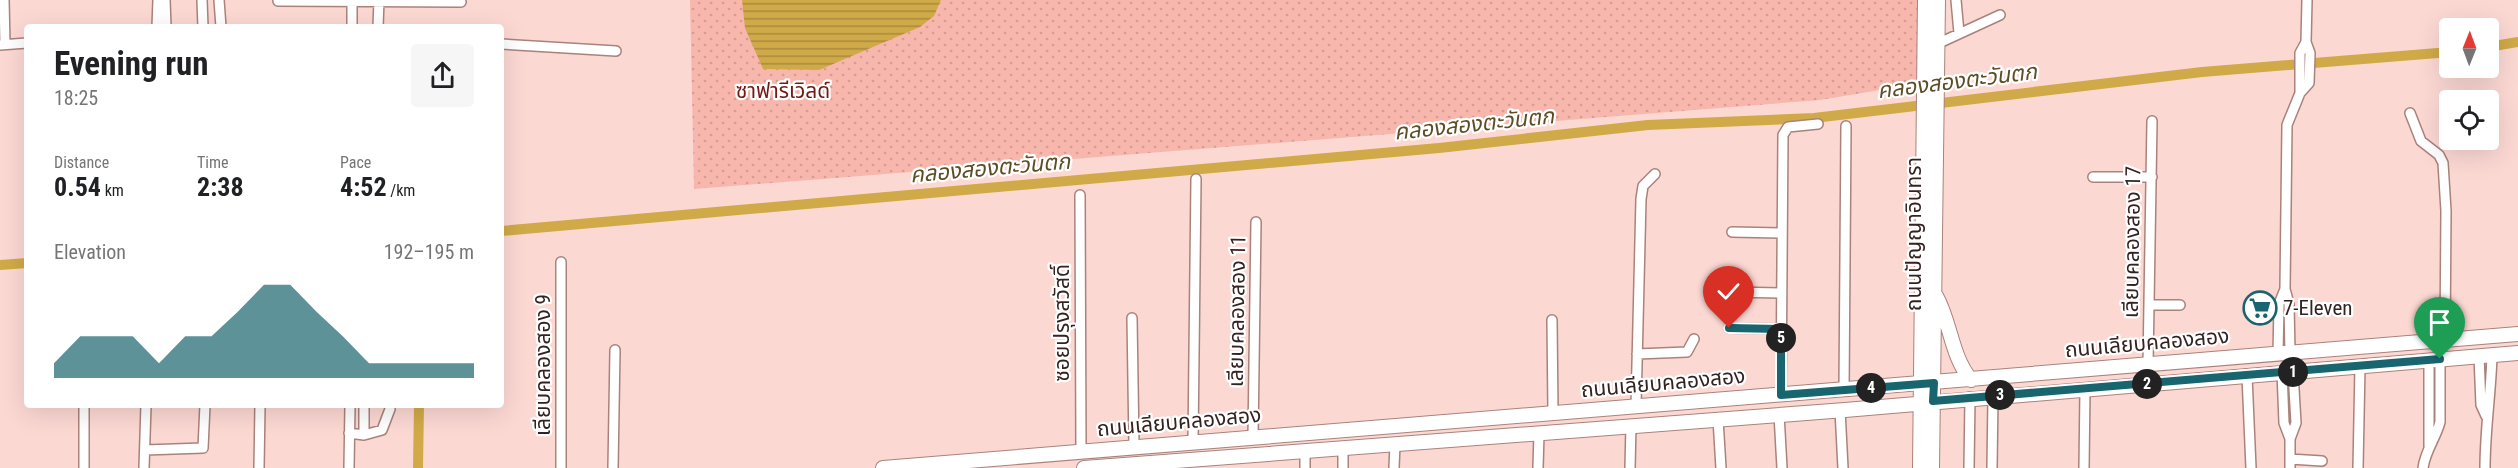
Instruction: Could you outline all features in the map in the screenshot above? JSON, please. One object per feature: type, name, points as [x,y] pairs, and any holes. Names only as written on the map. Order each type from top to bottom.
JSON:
[{"type":"main road","name":"ถนนปัญญาอินทรา","points":[[1925,0],[1930,79],[1927,401],[1932,468]]},
{"type":"main road","name":"ถนนปัญญาอินทรา","points":[[1930,79],[1937,44],[1938,0]]},
{"type":"main road","name":"ถนนปัญญาอินทรา","points":[[1927,384],[1935,294],[1930,115]]},
{"type":"main road","points":[[1935,294],[1946,313],[1958,361],[1971,380]]},
{"type":"main road","name":"ถนนเลียบคลองสอง","points":[[883,468],[2518,334]]},
{"type":"main road","name":"ถนนเลียบคลองสอง","points":[[1084,468],[1146,466],[1305,451],[1840,410],[1970,397],[2518,353]]},
{"type":"main road","name":"ถนนปัญญาอินทรา","points":[[1920,468],[1927,401]]},
{"type":"main road","points":[[1604,409],[1605,428]]},
{"type":"street","points":[[4,0],[3,44],[24,43]]},
{"type":"street","points":[[157,24],[158,0]]},
{"type":"street","points":[[165,0],[166,24]]},
{"type":"street","points":[[202,0],[203,24]]},
{"type":"street","points":[[219,0],[221,24]]},
{"type":"street","points":[[352,0],[352,24]]},
{"type":"street","points":[[378,24],[379,0]]},
{"type":"street","points":[[1956,0],[1959,33]]},
{"type":"street","points":[[2284,353],[2279,304],[2285,289],[2287,125],[2300,93],[2309,82],[2310,53],[2306,42],[2307,0]]},
{"type":"street","points":[[278,1],[461,2]]},
{"type":"street","points":[[1937,44],[2000,15]]},
{"type":"street","points":[[2300,93],[2298,82],[2300,53],[2306,42]]},
{"type":"street","points":[[504,45],[616,51]]},
{"type":"street","points":[[2410,113],[2421,141],[2439,155],[2443,163],[2446,211],[2445,340]]},
{"type":"street","name":"เลียบคลองสอง 17","points":[[2148,364],[2152,121]]},
{"type":"street","points":[[1781,395],[1784,129],[1818,124]]},
{"type":"street","points":[[1844,390],[1846,126]]},
{"type":"street","points":[[1636,406],[1641,199],[1643,186],[1655,174]]},
{"type":"street","points":[[2093,177],[2152,177]]},
{"type":"street","points":[[1193,442],[1196,178]]},
{"type":"street","name":"ซอยปรุงสวัสดิ์","points":[[1080,195],[1081,451]]},
{"type":"street","name":"เลียบคลองสอง 11","points":[[1253,437],[1256,222]]},
{"type":"street","points":[[1732,232],[1782,233]]},
{"type":"street","name":"เลียบคลองสอง 9","points":[[561,262],[561,468]]},
{"type":"street","points":[[1730,292],[1781,293]]},
{"type":"street","points":[[2150,305],[2180,305]]},
{"type":"street","points":[[1132,318],[1134,446]]},
{"type":"street","points":[[1552,320],[1552,413]]},
{"type":"street","points":[[1729,328],[1781,329]]},
{"type":"street","points":[[1637,354],[1687,352],[1694,339]]},
{"type":"street","points":[[613,468],[615,350]]},
{"type":"street","points":[[2484,468],[2486,416],[2491,405],[2491,384],[2486,355]]},
{"type":"street","points":[[2486,355],[2480,384],[2481,405],[2486,416]]},
{"type":"street","points":[[2423,468],[2429,446],[2438,431],[2440,422],[2434,360]]},
{"type":"street","points":[[2358,468],[2360,366]]},
{"type":"street","points":[[2288,372],[2296,423],[2290,440],[2290,464],[2322,460]]},
{"type":"street","points":[[2247,376],[2251,468]]},
{"type":"street","points":[[2480,384],[2491,384]]},
{"type":"street","points":[[2084,468],[2085,389]]},
{"type":"street","points":[[1992,468],[1993,396]]},
{"type":"street","points":[[1969,468],[1970,397]]},
{"type":"street","points":[[84,408],[84,468]]},
{"type":"street","points":[[144,468],[146,408]]},
{"type":"street","points":[[145,450],[202,447],[205,408]]},
{"type":"street","points":[[259,468],[260,408]]},
{"type":"street","points":[[349,468],[350,408]]},
{"type":"street","points":[[364,408],[364,435]]},
{"type":"street","points":[[349,433],[364,435],[382,430],[390,409]]},
{"type":"street","points":[[1840,410],[1843,468]]},
{"type":"street","points":[[1779,414],[1782,468]]},
{"type":"street","points":[[1718,419],[1721,468]]},
{"type":"street","points":[[1630,468],[1631,426]]},
{"type":"street","points":[[1538,468],[1539,433]]},
{"type":"street","points":[[1394,468],[1395,444]]},
{"type":"street","points":[[1343,448],[1343,468]]},
{"type":"street","points":[[1305,451],[1305,468]]},
{"type":"green space","name":"ซาฟารีเวิลด์","points":[[690,0],[1920,0],[1916,84],[1820,100],[694,189]]},
{"type":"shaded area","points":[[742,0],[941,0],[934,16],[920,27],[819,70],[763,69],[745,28]]},
{"type":"waterway","name":"คลองสองตะวันตก","points":[[2499,45],[2518,42]]},
{"type":"waterway","name":"คลองสองตะวันตก","points":[[504,231],[1439,148],[1648,125],[1814,118],[2202,72],[2439,53]]},
{"type":"waterway","name":"คลองสองตะวันตก","points":[[0,265],[24,263]]},
{"type":"waterway","points":[[418,468],[419,408]]},
{"type":"place","name":"7-Eleven","points":[[2260,308]]},
{"type":"route","points":[[1729,328],[1781,329],[1781,395],[1934,383],[1933,401],[2440,359]]}]
